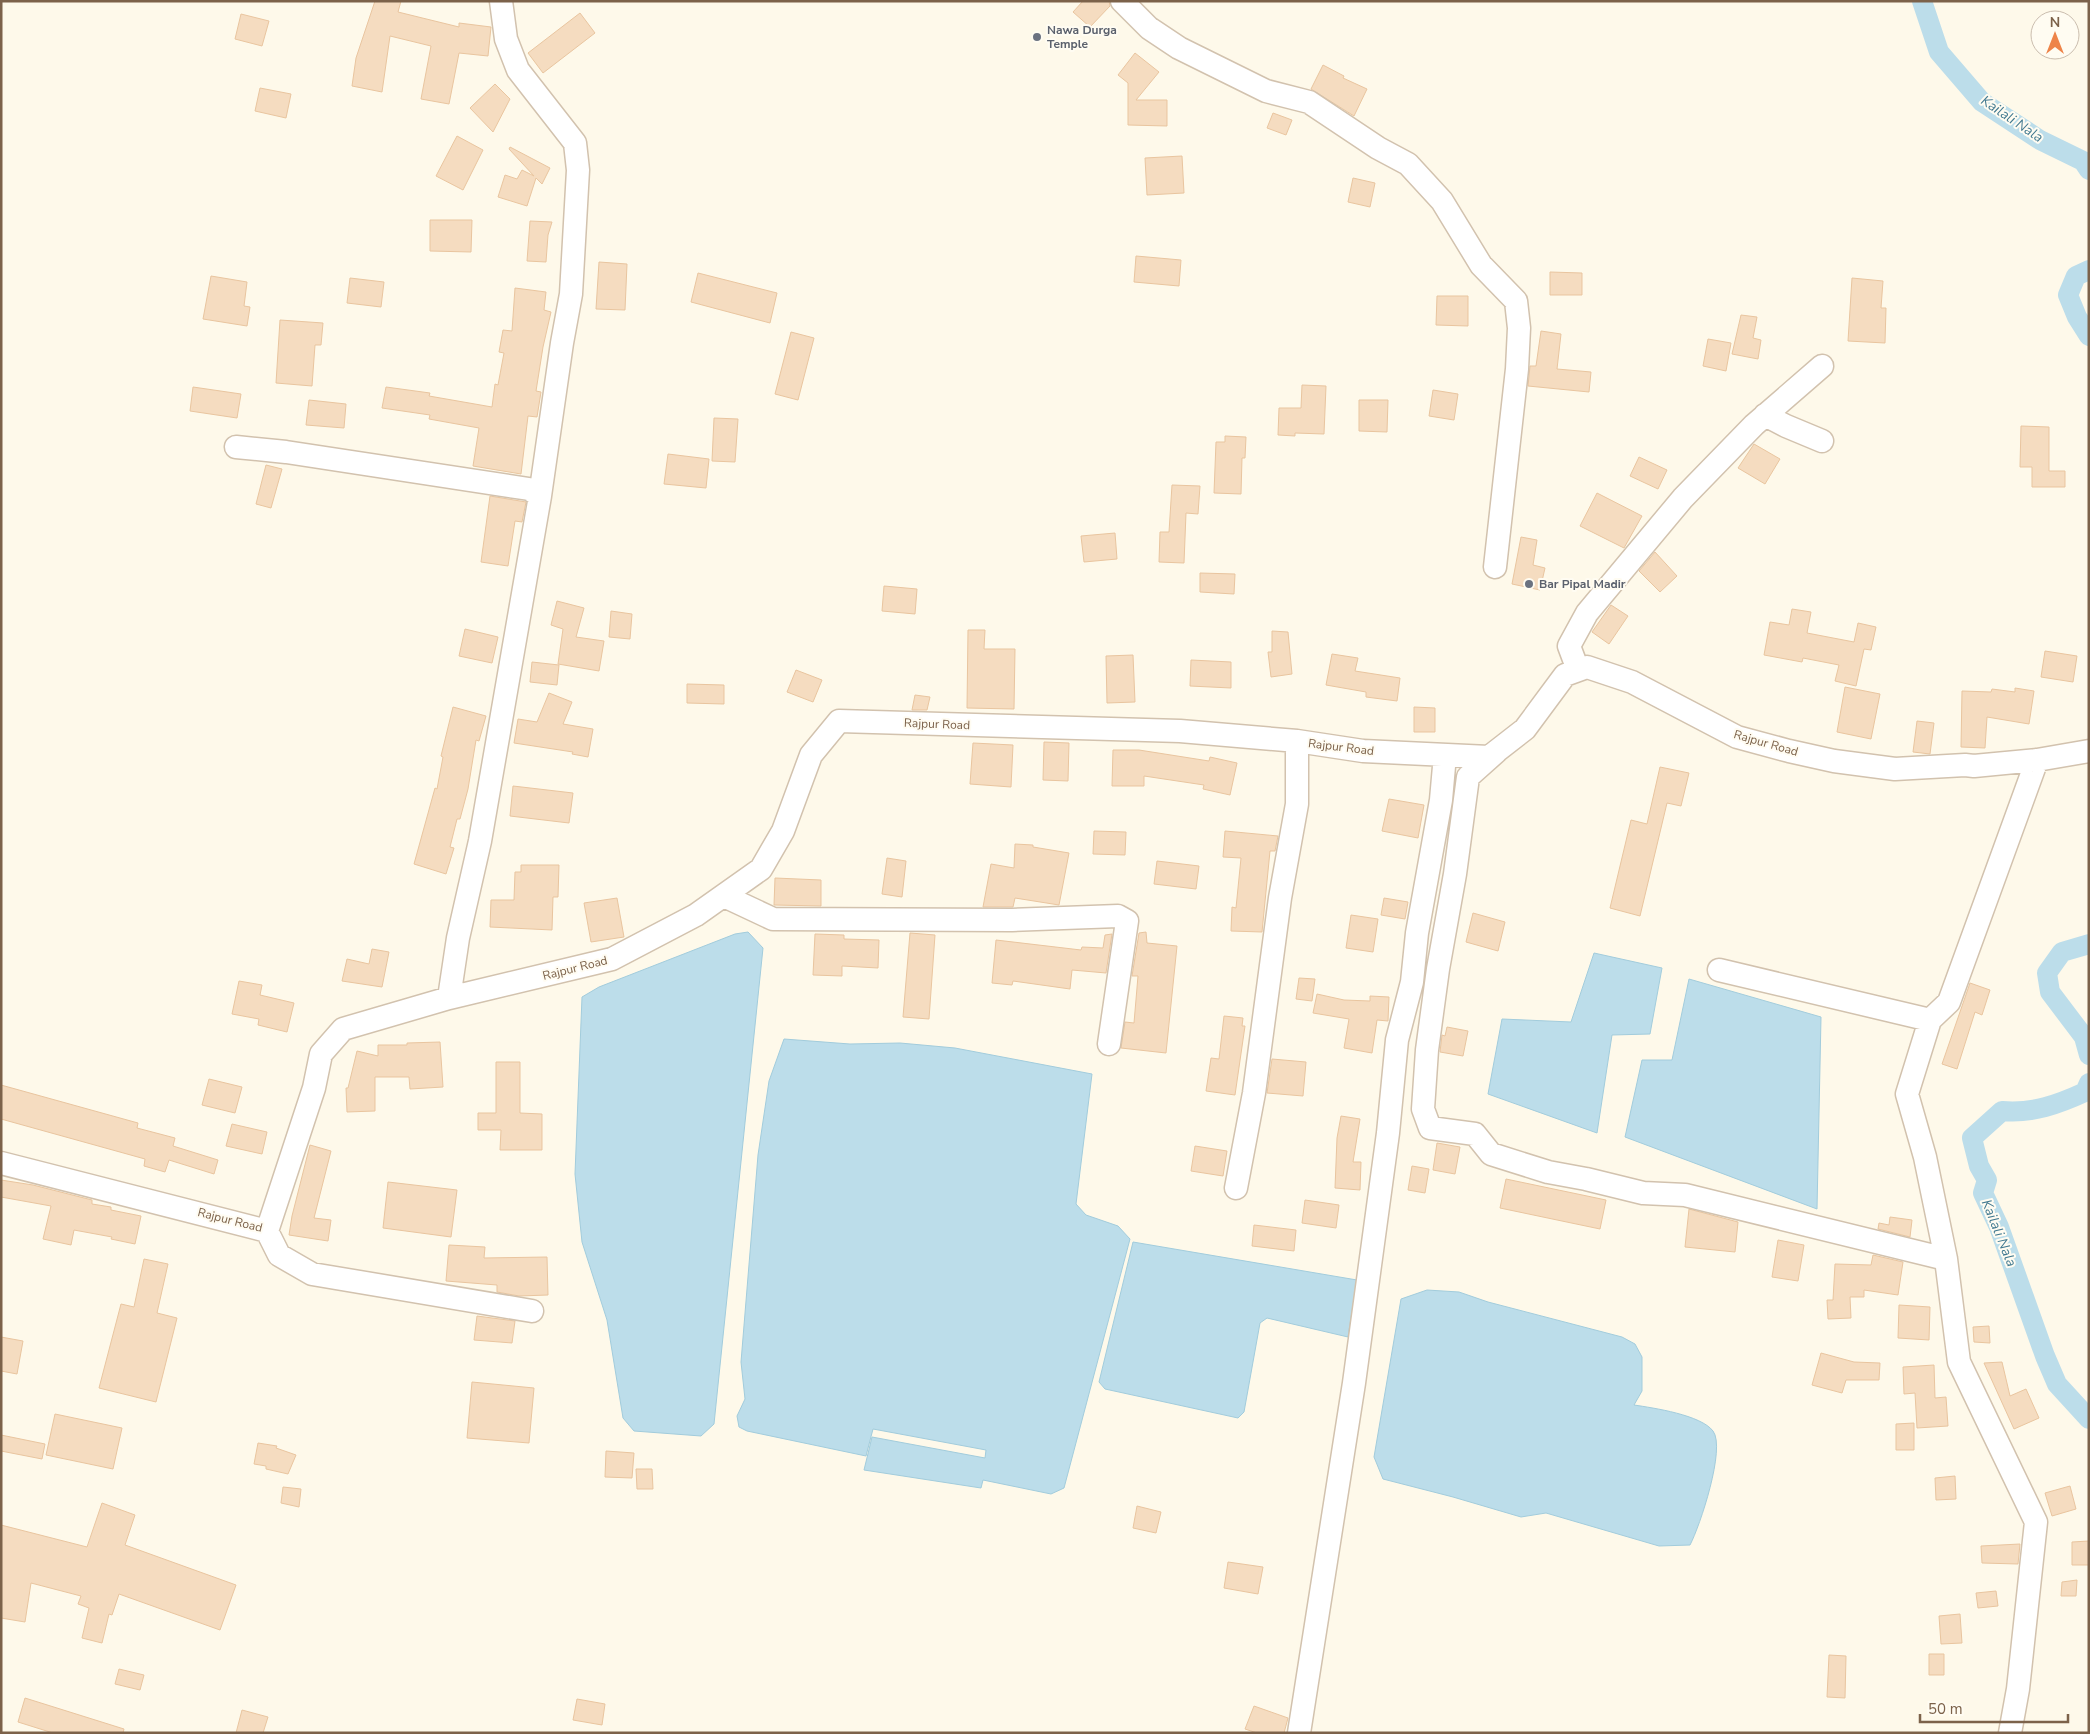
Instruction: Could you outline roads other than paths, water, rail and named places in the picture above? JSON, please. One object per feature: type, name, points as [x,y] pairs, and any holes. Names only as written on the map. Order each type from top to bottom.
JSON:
[{"type":"street","points":[[449,998],[458,938],[480,841],[540,496],[570,294],[578,170],[575,143],[518,70],[506,39],[501,1]]},
{"type":"street","points":[[1122,1],[1149,28],[1178,48],[1266,91],[1309,102],[1378,148],[1408,164],[1442,200],[1481,264],[1516,301],[1519,328],[1517,369],[1495,566]]},
{"type":"street","points":[[1578,670],[1569,646],[1587,613],[1683,498],[1717,461],[1822,366]]},
{"type":"street","points":[[1766,415],[1786,426],[1822,441]]},
{"type":"street","points":[[236,447],[286,452],[529,489],[540,496]]},
{"type":"street","name":"Rajpur Road","points":[[1,1163],[267,1230],[314,1088],[321,1054],[343,1030],[449,998],[612,959],[696,915],[761,870],[783,831],[811,754],[839,721],[1180,731],[1297,741],[1363,751],[1489,757],[1525,729],[1565,675],[1587,667],[1632,682],[1737,737],[1834,761],[1895,769],[1974,766],[2037,760],[2089,751]]},
{"type":"street","points":[[1236,1188],[1254,1093],[1280,898],[1297,804],[1297,741]]},
{"type":"street","points":[[1501,747],[1468,777],[1455,874],[1438,969],[1427,1050],[1423,1109],[1430,1128],[1475,1134],[1491,1154],[1548,1172],[1643,1193],[1686,1195],[1946,1259]]},
{"type":"street","points":[[1299,1733],[1356,1373],[1398,1040],[1412,982],[1417,933],[1441,800],[1445,755]]},
{"type":"street","points":[[2010,1733],[2018,1688],[2036,1522],[1959,1362],[1946,1259],[1925,1157],[1907,1094],[1930,1020],[1949,1002],[2037,760]]},
{"type":"street","points":[[724,896],[772,919],[1012,920],[1118,916],[1127,921],[1110,1044]]},
{"type":"street","points":[[1719,970],[1930,1020]]},
{"type":"street","points":[[267,1230],[279,1255],[312,1274],[532,1311]]},
{"type":"water","points":[[748,932],[763,948],[714,1424],[701,1436],[634,1431],[623,1418],[607,1320],[582,1242],[575,1174],[582,997],[599,987],[735,934]]},
{"type":"water","points":[[1594,953],[1662,968],[1650,1034],[1612,1035],[1597,1133],[1488,1094],[1502,1019],[1571,1022]]},
{"type":"water","points":[[1689,979],[1821,1017],[1817,1209],[1625,1137],[1642,1060],[1672,1060]]},
{"type":"water","points":[[784,1039],[850,1044],[900,1043],[955,1048],[1092,1074],[1076,1204],[1086,1215],[1118,1226],[1130,1239],[1064,1488],[1051,1494],[983,1480],[981,1488],[864,1470],[872,1437],[985,1458],[986,1450],[873,1429],[866,1456],[747,1431],[739,1427],[737,1416],[745,1399],[741,1362],[758,1155],[769,1081]]},
{"type":"water","points":[[1133,1242],[1357,1280],[1348,1337],[1267,1318],[1260,1323],[1244,1412],[1238,1418],[1105,1389],[1099,1382]]},
{"type":"water","points":[[1427,1290],[1459,1292],[1488,1302],[1622,1337],[1635,1344],[1642,1357],[1642,1391],[1634,1405],[1676,1413],[1698,1421],[1707,1425],[1713,1431],[1716,1440],[1714,1470],[1710,1487],[1700,1522],[1690,1545],[1659,1546],[1546,1513],[1521,1517],[1383,1479],[1374,1457],[1401,1299]]},
{"type":"waterway","name":"Kailali Nala","points":[[1922,1],[1939,52],[1982,102],[2040,140],[2083,161],[2089,170]]},
{"type":"waterway","name":"Kailali Nala","points":[[2089,270],[2076,276],[2068,295],[2077,317],[2089,336]]},
{"type":"waterway","name":"Kailali Nala","points":[[2089,944],[2062,952],[2047,973],[2050,992],[2084,1037],[2089,1055]]},
{"type":"waterway","name":"Kailali Nala","points":[[2089,1083],[2085,1092],[2055,1104],[2024,1111],[2002,1111],[1972,1138],[1979,1166],[1987,1180],[1983,1193],[1999,1227],[2045,1356],[2057,1384],[2089,1419]]},
{"type":"place","name":"Nawa Durga Temple","points":[[1037,37]]},
{"type":"place","name":"Bar Pipal Madir","points":[[1529,584]]}]
